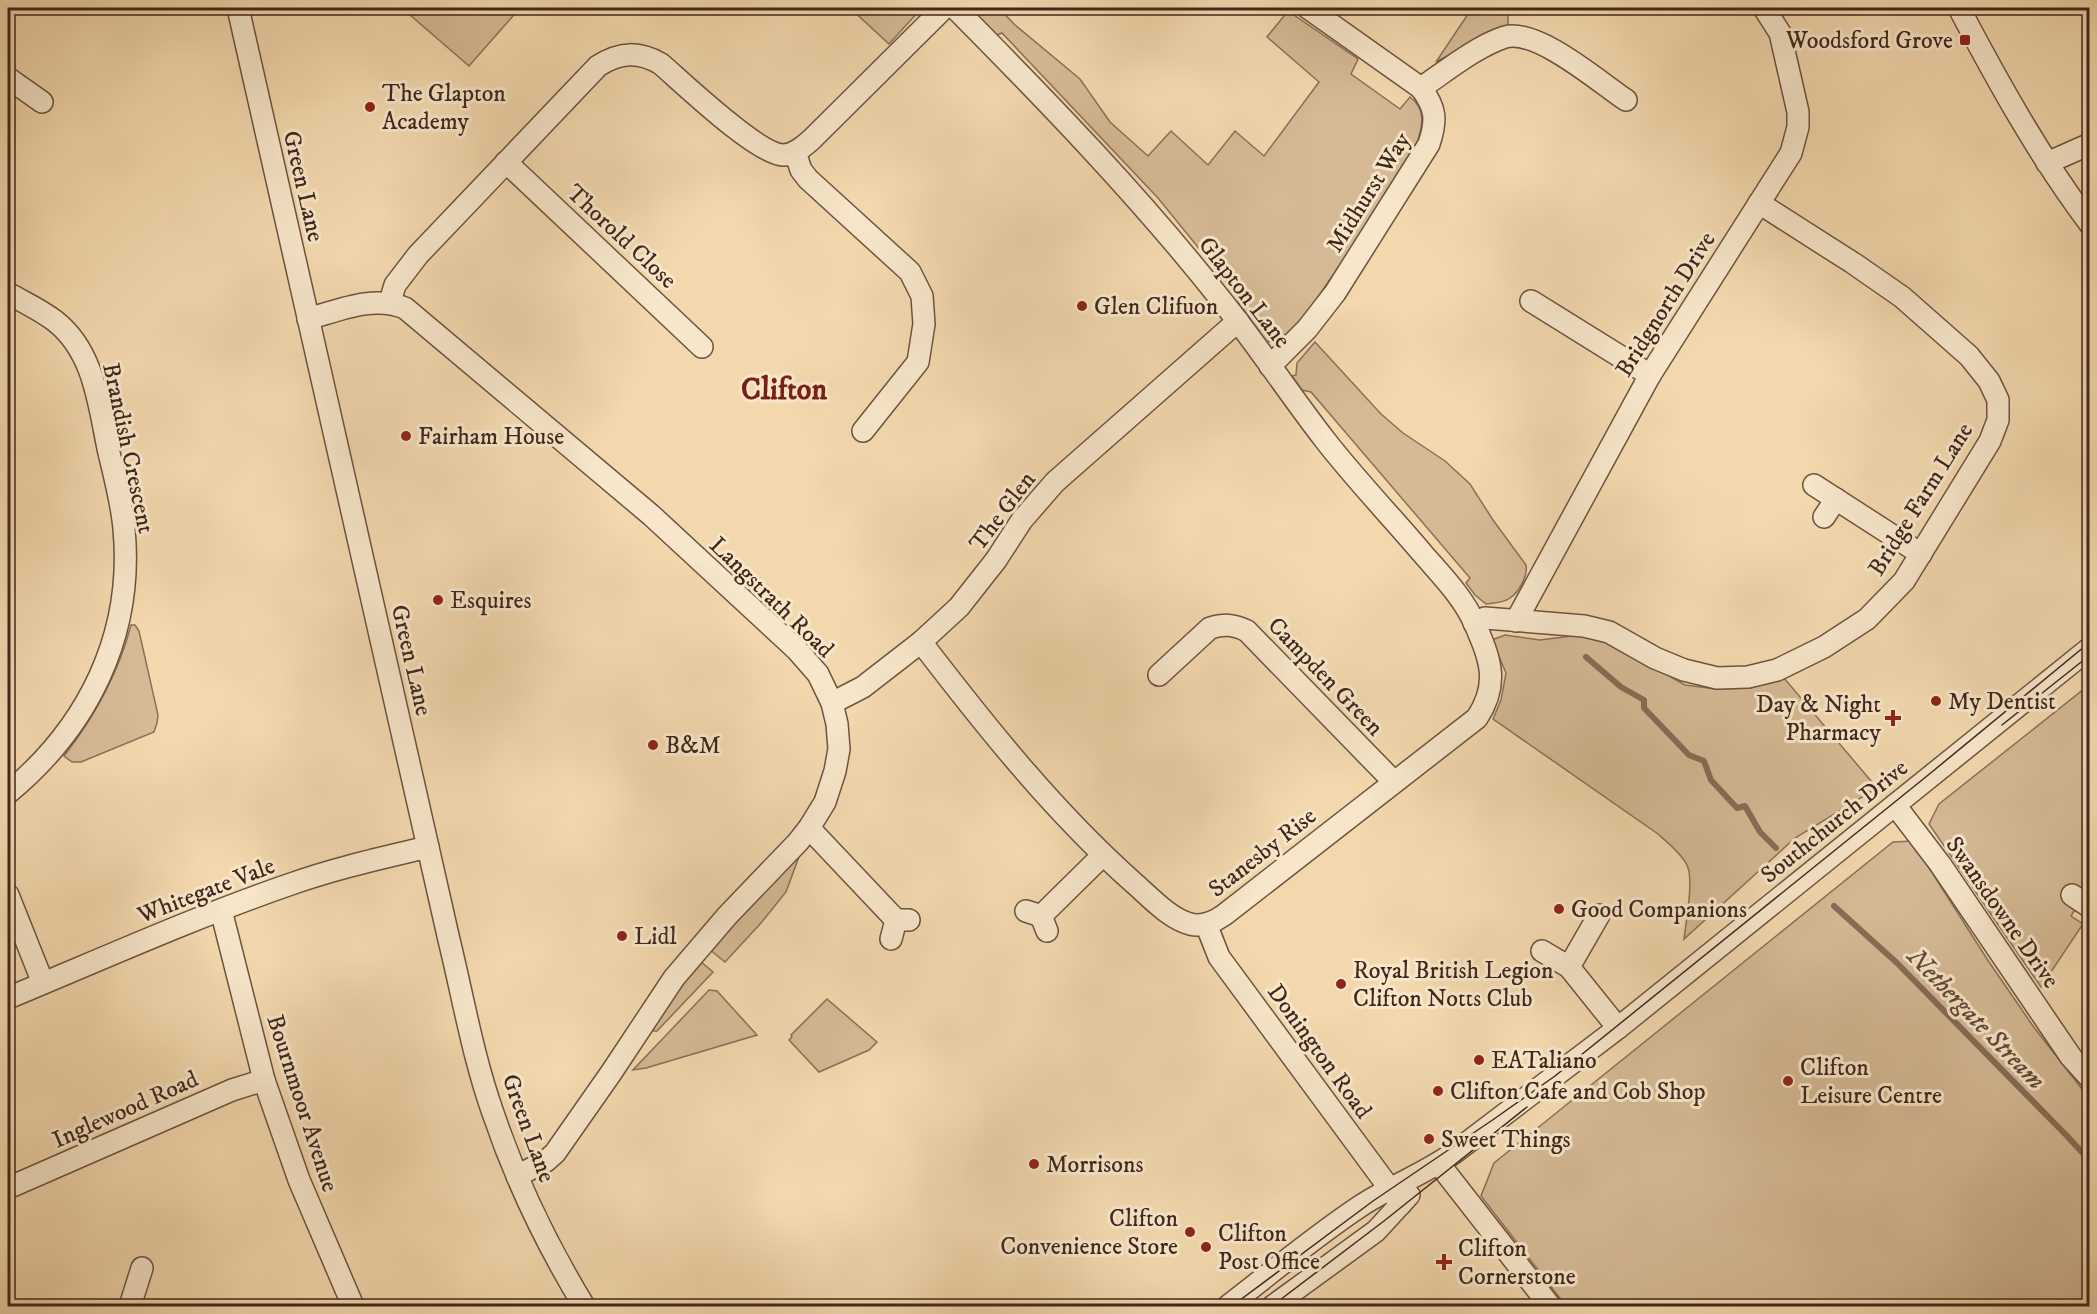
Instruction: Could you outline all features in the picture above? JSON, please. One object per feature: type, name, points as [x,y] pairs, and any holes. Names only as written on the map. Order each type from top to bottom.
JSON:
[{"type":"street","name":"Green Lane","points":[[238,8],[428,847],[485,1088],[517,1176],[548,1244],[584,1306]]},
{"type":"street","points":[[308,319],[374,302],[390,302],[395,285],[418,255],[598,66],[608,60],[626,54],[638,54],[661,64],[732,126],[766,148],[782,155],[795,152],[811,140],[944,8]]},
{"type":"street","name":"Glapton Lane","points":[[955,8],[1116,176],[1157,223],[1238,321],[1325,441],[1456,593],[1474,623]]},
{"type":"street","name":"Midhurst Way","points":[[1270,366],[1308,329],[1335,293],[1430,144],[1434,130],[1435,116],[1431,102],[1421,88],[1308,8]]},
{"type":"street","name":"Bridgnorth Drive","points":[[1516,621],[1650,375],[1791,153],[1798,127],[1798,112],[1784,48],[1776,25],[1764,8]]},
{"type":"street","points":[[1959,8],[2005,95],[2047,163],[2090,224]]},
{"type":"street","points":[[1421,88],[1488,44],[1507,36],[1525,37],[1544,44],[1626,100]]},
{"type":"street","points":[[8,78],[42,102]]},
{"type":"street","points":[[2047,163],[2090,144]]},
{"type":"street","points":[[795,152],[801,170],[808,179],[910,272],[922,296],[924,324],[918,362],[862,431]]},
{"type":"street","name":"Thorold Close","points":[[506,162],[702,347]]},
{"type":"street","name":"Bridge Farm Lane","points":[[1474,623],[1485,618],[1584,626],[1609,632],[1655,658],[1684,670],[1717,678],[1748,677],[1777,670],[1824,647],[1867,619],[1904,581],[1990,441],[1998,420],[1998,400],[1989,381],[1969,356],[1902,297],[1759,203]]},
{"type":"street","name":"Brandish Crescent","points":[[8,294],[54,321],[70,336],[82,352],[91,373],[117,487],[124,529],[125,557],[116,633],[96,686],[64,737],[46,758],[8,793]]},
{"type":"street","points":[[1531,301],[1650,375]]},
{"type":"street","name":"Langstrath Road","points":[[390,302],[405,308],[420,320],[651,515],[797,650],[818,674],[832,703],[837,724],[838,749],[835,771],[825,802],[809,828],[727,916],[674,978],[555,1153],[546,1161],[517,1176]]},
{"type":"street","name":"The Glen","points":[[832,703],[863,687],[921,642],[959,607],[996,560],[1022,520],[1055,482],[1238,321]]},
{"type":"street","points":[[1814,485],[1921,554]]},
{"type":"street","points":[[1824,518],[1836,499]]},
{"type":"street","name":"Stanesby Rise","points":[[921,642],[1027,775],[1103,855],[1173,915],[1193,925],[1206,924],[1224,915],[1477,718],[1486,704],[1492,682],[1490,661],[1474,623]]},
{"type":"street","name":"Campden Green","points":[[1159,675],[1210,628],[1233,625],[1247,631],[1394,783]]},
{"type":"street","name":"Southchurch Drive","points":[[1227,1306],[1358,1208],[1394,1196],[1618,1028],[2090,648]]},
{"type":"street","name":"Swansdowne Drive","points":[[1895,805],[1940,864],[2072,1057],[2090,1078]]},
{"type":"street","points":[[809,828],[899,926]]},
{"type":"street","name":"Whitegate Vale","points":[[8,998],[221,909],[347,866],[428,847]]},
{"type":"street","points":[[1038,919],[1103,855]]},
{"type":"street","points":[[8,895],[43,983]]},
{"type":"street","name":"Bournmoor Avenue","points":[[221,909],[264,1080],[299,1180],[353,1306]]},
{"type":"street","points":[[1569,967],[1599,915]]},
{"type":"street","name":"Donington Road","points":[[1206,924],[1219,957],[1394,1196]]},
{"type":"street","points":[[1542,951],[1569,967],[1618,1028]]},
{"type":"street","name":"Inglewood Road","points":[[8,1188],[232,1090],[264,1080]]},
{"type":"street","points":[[1438,1164],[1550,1306]]},
{"type":"street","name":"Southchurch Drive","points":[[1273,1306],[1376,1231],[1394,1196]]},
{"type":"street","points":[[130,1306],[142,1268]]},
{"type":"shaded area","points":[[402,8],[520,8],[469,66]]},
{"type":"shaded area","points":[[850,8],[920,8],[920,10],[889,44]]},
{"type":"shaded area","points":[[965,8],[999,8],[1015,25],[1080,79],[1110,122],[1148,156],[1171,131],[1208,165],[1235,131],[1264,156],[1319,82],[1267,37],[1288,11],[1358,59],[1351,74],[1400,109],[1410,97],[1415,102],[1422,118],[1417,143],[1312,305],[1283,337],[1274,343],[1266,341],[1238,302],[1236,294],[1158,198],[1002,33],[994,36]]},
{"type":"shaded area","points":[[1472,8],[1508,8],[1508,31],[1477,40],[1436,62]]},
{"type":"shaded area","points":[[1315,342],[1381,414],[1403,433],[1445,461],[1470,484],[1526,565],[1526,574],[1522,583],[1517,592],[1508,600],[1486,604],[1475,595],[1466,583],[1470,578],[1311,392],[1302,390],[1292,376],[1296,375],[1297,363]]},
{"type":"shaded area","points":[[131,625],[135,625],[139,631],[158,715],[154,732],[81,762],[72,762],[64,756],[86,726],[104,694],[119,661]]},
{"type":"shaded area","points":[[1588,634],[1611,643],[1685,685],[1716,689],[1750,688],[1784,678],[1877,788],[1795,838],[1684,939],[1690,880],[1687,865],[1678,852],[1658,834],[1493,719],[1501,700],[1506,673],[1492,640],[1505,635],[1540,640]]},
{"type":"shaded area","points":[[2089,685],[2089,887],[2071,916],[2083,924],[2041,987],[1929,824],[1939,804]]},
{"type":"shaded area","points":[[1912,841],[1987,959],[2033,1026],[2089,1098],[2089,1306],[1566,1306],[1481,1196],[1494,1163],[1893,842]]},
{"type":"shaded area","points":[[800,854],[786,892],[725,962],[709,949]]},
{"type":"shaded area","points":[[700,961],[713,972],[657,1031],[649,1031]]},
{"type":"shaded area","points":[[709,990],[717,991],[757,1035],[633,1070]]},
{"type":"shaded area","points":[[827,999],[877,1042],[869,1050],[819,1072],[789,1040],[791,1035]]},
{"type":"waterway","name":"Nethergate Stream","points":[[1586,657],[1621,687],[1644,700],[1644,708],[1689,755],[1704,761],[1711,780],[1737,808],[1745,806],[1760,832],[1776,848]]},
{"type":"waterway","name":"Nethergate Stream","points":[[1834,906],[1897,963],[2090,1161]]},
{"type":"tram line","points":[[1232,1306],[1373,1201],[1555,1076],[2090,642]]},
{"type":"tram line","points":[[2002,725],[2090,655]]},
{"type":"tram line","points":[[1272,1306],[1384,1221],[1527,1107]]},
{"type":"place","name":"Woodsford Grove","points":[[1965,40]]},
{"type":"place","name":"The Glapton Academy","points":[[370,107]]},
{"type":"place","name":"Glen Clifuon","points":[[1082,306]]},
{"type":"place","name":"Fairham House","points":[[406,436]]},
{"type":"place","name":"Esquires","points":[[438,600]]},
{"type":"place","name":"My Dentist","points":[[1936,701]]},
{"type":"place","name":"Day & Night Pharmacy","points":[[1893,718]]},
{"type":"place","name":"B&M","points":[[653,745]]},
{"type":"place","name":"Good Companions","points":[[1559,909]]},
{"type":"place","name":"Lidl","points":[[622,936]]},
{"type":"place","name":"Royal British Legion Clifton Notts Club","points":[[1341,984]]},
{"type":"place","name":"EATaliano","points":[[1479,1060]]},
{"type":"place","name":"Clifton Leisure Centre","points":[[1788,1081]]},
{"type":"place","name":"Clifton Cafe and Cob Shop","points":[[1438,1091]]},
{"type":"place","name":"Sweet Things","points":[[1429,1139]]},
{"type":"place","name":"Morrisons","points":[[1034,1164]]},
{"type":"place","name":"Clifton Convenience Store","points":[[1190,1232]]},
{"type":"place","name":"Clifton Post Office","points":[[1206,1247]]},
{"type":"place","name":"Clifton Cornerstone","points":[[1444,1262]]},
{"type":"district","name":"Clifton","points":[[784,389]]}]
